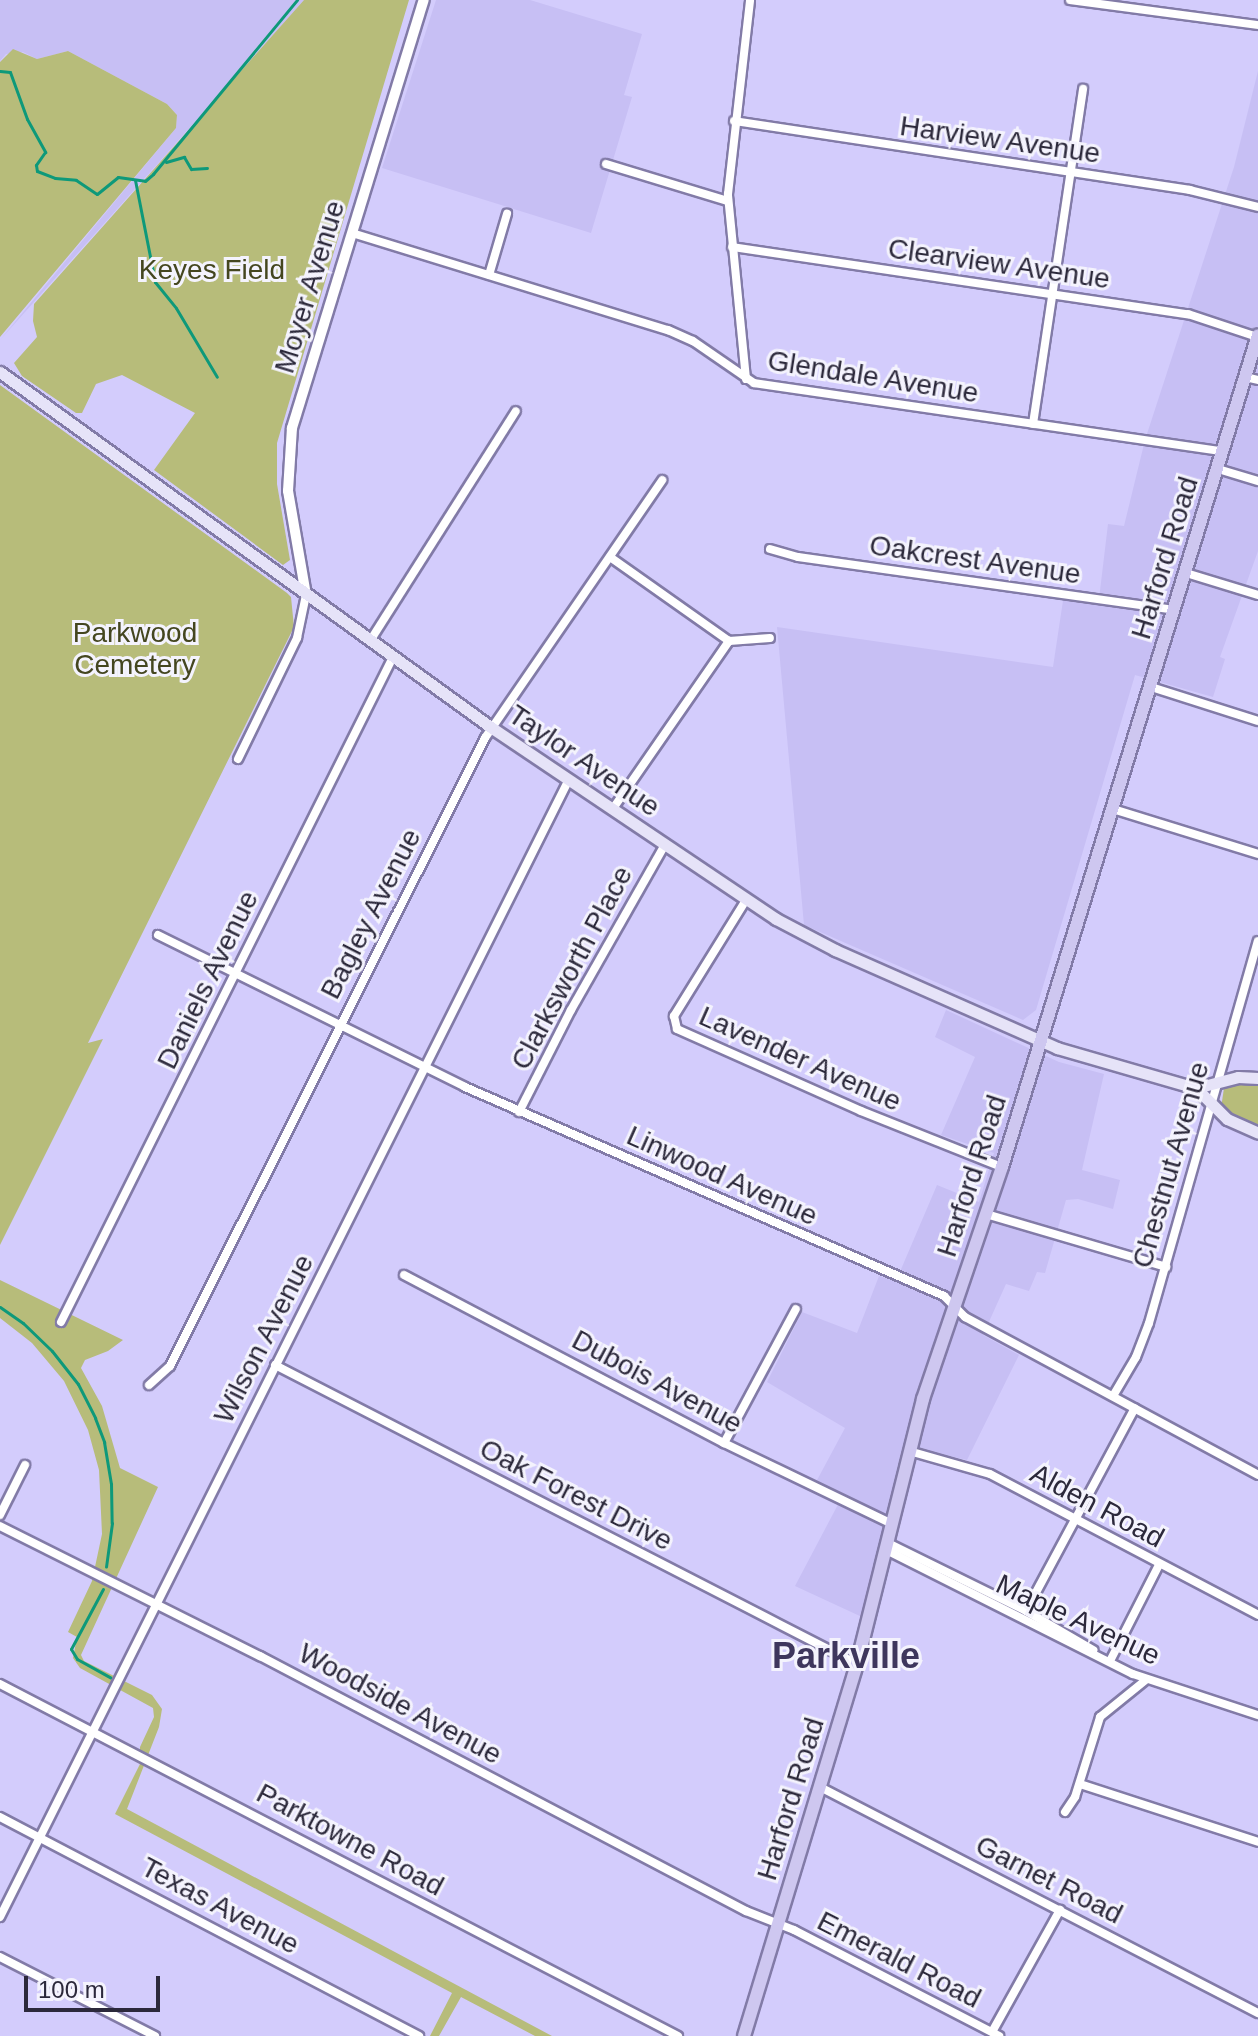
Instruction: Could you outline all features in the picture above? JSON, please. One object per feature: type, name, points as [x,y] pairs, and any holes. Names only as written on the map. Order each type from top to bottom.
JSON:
[{"type":"main road","name":"Harford Road","points":[[744,2036],[857,1664],[909,1451],[953,1306],[1002,1167],[1222,451],[1251,378],[1258,336]]},
{"type":"main road","name":"Taylor Avenue","points":[[0,372],[492,728],[746,900],[814,940],[1041,1042],[1196,1088]]},
{"type":"main road","points":[[1258,1078],[1238,1077],[1196,1088],[1237,1125],[1258,1133]]},
{"type":"street","name":"Moyer Avenue","points":[[306,595],[288,491],[289,440],[424,0]]},
{"type":"street","points":[[746,379],[728,201],[734,121],[750,0]]},
{"type":"street","points":[[1070,0],[1258,25]]},
{"type":"street","points":[[1033,424],[1083,89]]},
{"type":"street","name":"Harview Avenue","points":[[734,121],[1214,194],[1258,207]]},
{"type":"street","points":[[606,164],[728,201]]},
{"type":"street","points":[[489,275],[507,214]]},
{"type":"street","name":"Glendale Avenue","points":[[352,233],[678,334],[746,379],[1222,451]]},
{"type":"street","name":"Clearview Avenue","points":[[732,247],[1188,314],[1258,336]]},
{"type":"street","points":[[370,641],[516,411]]},
{"type":"street","points":[[1218,469],[1258,481]]},
{"type":"street","name":"Bagley Avenue","points":[[149,1385],[170,1366],[339,1025],[492,728],[662,480]]},
{"type":"street","name":"Oakcrest Avenue","points":[[770,549],[798,557],[1174,610]]},
{"type":"street","points":[[610,557],[729,641],[770,638]]},
{"type":"street","points":[[1186,573],[1258,595]]},
{"type":"street","points":[[238,759],[297,638],[306,595]]},
{"type":"street","points":[[612,810],[729,641]]},
{"type":"street","name":"Daniels Avenue","points":[[61,1322],[393,657]]},
{"type":"street","points":[[1151,687],[1258,721]]},
{"type":"street","name":"Wilson Avenue","points":[[0,1917],[568,781]]},
{"type":"street","points":[[1113,809],[1258,854]]},
{"type":"street","name":"Clarksworth Place","points":[[519,1112],[571,1010],[664,846]]},
{"type":"street","name":"Lavender Avenue","points":[[746,900],[674,1016],[677,1029],[861,1111],[1002,1167]]},
{"type":"street","name":"Linwood Avenue","points":[[158,935],[519,1112],[944,1296],[965,1317],[1258,1475]]},
{"type":"street","name":"Chestnut Avenue","points":[[1113,1396],[1143,1341],[1258,941]]},
{"type":"street","points":[[986,1214],[1166,1267]]},
{"type":"street","name":"Dubois Avenue","points":[[404,1275],[724,1443],[892,1524]]},
{"type":"street","points":[[724,1443],[796,1309]]},
{"type":"street","name":"Oak Forest Drive","points":[[275,1365],[857,1664]]},
{"type":"street","points":[[1026,1611],[1135,1408]]},
{"type":"street","name":"Alden Road","points":[[909,1451],[990,1474],[1258,1615]]},
{"type":"street","points":[[0,1515],[25,1465]]},
{"type":"street","name":"Woodside Avenue","points":[[0,1526],[156,1603],[746,1911],[778,1924]]},
{"type":"street","points":[[887,1547],[1026,1611],[1042,1625]]},
{"type":"street","name":"Maple Avenue","points":[[887,1547],[1147,1679],[1258,1715]]},
{"type":"street","points":[[1110,1661],[1159,1565]]},
{"type":"street","points":[[1065,1812],[1080,1784],[1100,1717],[1147,1679]]},
{"type":"street","name":"Parktowne Road","points":[[0,1684],[92,1729],[678,2036]]},
{"type":"street","points":[[1080,1784],[1258,1842]]},
{"type":"street","name":"Garnet Road","points":[[820,1787],[1258,2013]]},
{"type":"street","name":"Texas Avenue","points":[[0,1817],[419,2036]]},
{"type":"street","points":[[996,2034],[1060,1910]]},
{"type":"street","name":"Emerald Road","points":[[778,1924],[996,2034]]},
{"type":"street","points":[[0,1957],[155,2036]]},
{"type":"shaded area","points":[[0,0],[304,0],[0,340],[176,128],[177,115],[167,104],[68,51],[37,59],[23,52],[6,54],[0,61]]},
{"type":"shaded area","points":[[436,0],[530,0],[642,34],[624,95],[632,97],[591,233],[382,168]]},
{"type":"shaded area","points":[[1258,71],[1258,551],[1220,657],[1225,659],[1213,697],[1135,675],[1036,1010],[1023,1020],[804,925],[777,627],[1053,667],[1064,594],[1099,599],[1108,524],[1124,526],[1145,440],[1234,167]]},
{"type":"shaded area","points":[[946,1010],[1059,1062],[1104,1074],[1082,1170],[1120,1180],[1113,1209],[1078,1199],[1066,1200],[1045,1273],[1037,1272],[1029,1291],[1006,1284],[983,1335],[1019,1355],[967,1460],[903,1445],[862,1617],[795,1586],[843,1495],[816,1482],[845,1428],[767,1382],[802,1312],[857,1333],[879,1276],[896,1281],[937,1185],[979,1202],[994,1153],[941,1135],[975,1057],[935,1037]]},
{"type":"green space","name":"Keyes Field","points":[[304,0],[409,0],[277,443],[277,484],[290,560],[283,565],[154,470],[195,413],[122,375],[96,384],[82,413],[76,413],[22,376],[14,363],[37,337],[33,321],[34,304]]},
{"type":"green space","points":[[13,49],[37,59],[68,51],[167,104],[177,115],[176,128],[0,337],[0,62]]},
{"type":"green space","name":"Parkwood Cemetery","points":[[0,385],[287,593],[291,597],[294,627],[88,1043],[103,1039],[0,1245]]},
{"type":"green space","points":[[1235,1082],[1258,1082],[1258,1128],[1226,1114],[1221,1108],[1224,1088]]},
{"type":"green space","points":[[0,1280],[123,1340],[108,1351],[85,1360],[81,1368],[102,1406],[120,1468],[158,1487],[81,1655],[84,1661],[152,1695],[162,1709],[159,1727],[127,1809],[552,2036],[535,2036],[461,1997],[439,2036],[430,2036],[452,1993],[115,1814],[140,1764],[140,1747],[154,1717],[153,1708],[80,1668],[73,1658],[77,1637],[68,1632],[92,1581],[102,1534],[99,1470],[88,1430],[64,1381],[32,1343],[0,1318]]},
{"type":"waterway","points":[[0,71],[10,72],[27,119],[45,152],[36,165],[37,171],[55,178],[76,180],[97,194],[118,177],[145,181],[153,174],[297,0]]},
{"type":"waterway","points":[[166,162],[184,157],[191,169],[207,168]]},
{"type":"waterway","points":[[135,180],[155,282],[176,308],[217,377]]},
{"type":"waterway","points":[[0,1307],[23,1323],[52,1351],[78,1384],[95,1418],[104,1442],[111,1484],[112,1523],[106,1567]]},
{"type":"waterway","points":[[103,1589],[71,1649],[77,1659],[110,1677]]},
{"type":"district","name":"Parkville","points":[[846,1656]]}]
